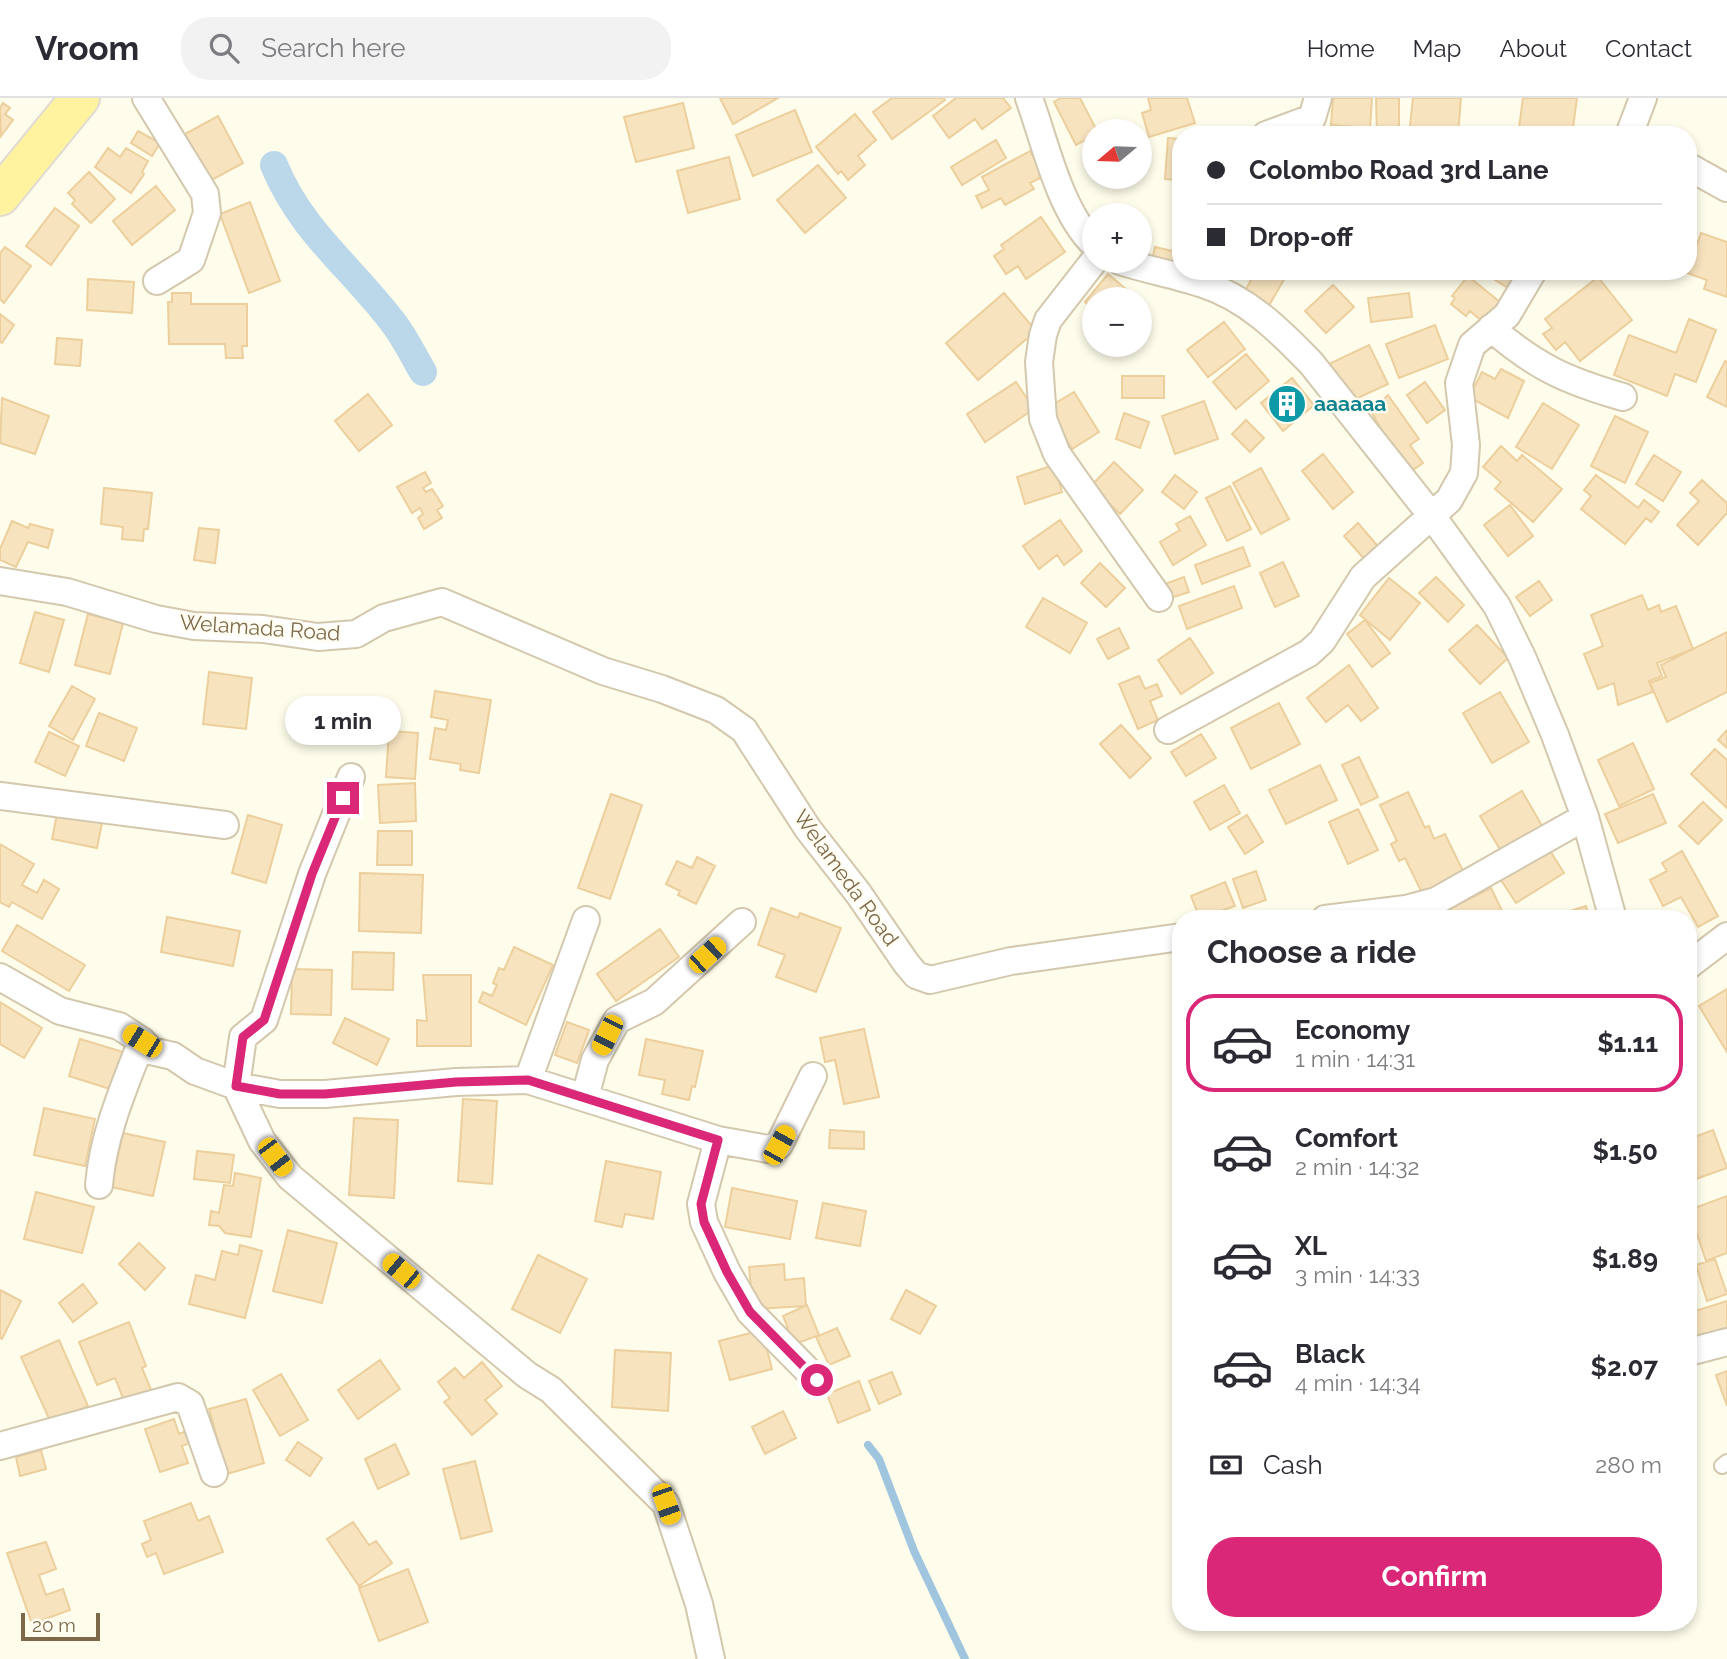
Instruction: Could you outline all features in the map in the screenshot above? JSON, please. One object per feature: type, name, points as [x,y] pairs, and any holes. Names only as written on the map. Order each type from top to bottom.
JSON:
[{"type":"main road","points":[[0,196],[80,98]]},
{"type":"street","points":[[146,98],[205,194],[207,214],[191,260],[157,281]]},
{"type":"street","points":[[1029,98],[1069,206],[1082,233]]},
{"type":"street","points":[[1290,126],[1312,118],[1318,98]]},
{"type":"street","points":[[1632,126],[1643,98]]},
{"type":"street","points":[[1697,171],[1727,188]]},
{"type":"street","points":[[1152,267],[1172,271]]},
{"type":"street","points":[[1085,273],[1048,320],[1043,335],[1039,362],[1043,419],[1057,454],[1159,598]]},
{"type":"street","points":[[1168,730],[1309,653],[1322,641],[1363,577],[1449,500],[1464,473],[1466,445],[1459,383],[1472,345],[1507,315],[1528,280]]},
{"type":"street","points":[[1225,282],[1311,363],[1432,516],[1497,606],[1518,648],[1585,817],[1611,910]]},
{"type":"street","points":[[1491,328],[1517,350],[1569,381],[1623,397]]},
{"type":"street","name":"Welamada Road","points":[[0,581],[67,592],[156,619],[194,626],[263,629],[318,637],[356,634],[384,618],[442,602],[550,650]]},
{"type":"street","name":"Welameda Road","points":[[550,650],[716,710],[744,730],[808,829],[916,975],[930,980],[1011,961],[1172,938]]},
{"type":"street","points":[[351,778],[312,874],[264,1020],[243,1037],[236,1086],[262,1141],[290,1177],[527,1375],[551,1390],[666,1504],[699,1604],[711,1659]]},
{"type":"street","points":[[0,796],[225,825]]},
{"type":"street","points":[[1398,910],[1436,901],[1585,817]]},
{"type":"street","points":[[528,1080],[586,920]]},
{"type":"street","points":[[585,1097],[595,1060],[617,1020],[654,1002],[741,922]]},
{"type":"street","points":[[1697,959],[1727,936]]},
{"type":"street","points":[[0,977],[60,1011],[119,1026],[142,1041],[151,1051],[173,1056],[195,1071],[236,1086],[280,1094],[325,1094],[456,1082],[528,1080],[718,1140],[768,1149],[779,1145],[813,1076]]},
{"type":"street","points":[[99,1185],[101,1162],[113,1119],[142,1041]]},
{"type":"street","points":[[718,1140],[701,1204],[704,1222],[727,1272],[750,1312],[817,1380]]},
{"type":"street","points":[[1697,1350],[1727,1342]]},
{"type":"street","points":[[0,1446],[178,1397],[190,1404],[214,1472]]},
{"type":"building","points":[[720,98],[778,98],[733,124]]},
{"type":"building","points":[[892,98],[945,100],[892,139],[873,112]]},
{"type":"building","points":[[956,98],[1003,98],[1011,108],[982,129],[975,119],[949,138],[933,116]]},
{"type":"building","points":[[1061,98],[1080,98],[1091,119],[1082,119],[1082,142],[1076,145],[1054,102]]},
{"type":"building","points":[[1148,98],[1187,98],[1195,123],[1172,126],[1172,130],[1152,136],[1152,119],[1144,119],[1142,113],[1151,110]]},
{"type":"building","points":[[1333,98],[1372,98],[1370,126],[1331,125]]},
{"type":"building","points":[[1376,98],[1399,98],[1399,126],[1377,126]]},
{"type":"building","points":[[1413,98],[1461,98],[1459,126],[1410,126]]},
{"type":"building","points":[[1523,98],[1577,98],[1573,126],[1519,126]]},
{"type":"building","points":[[3,103],[10,108],[5,114],[13,120],[1,136],[0,108]]},
{"type":"building","points":[[683,103],[694,148],[636,162],[624,117]]},
{"type":"building","points":[[795,110],[812,152],[753,176],[736,135]]},
{"type":"building","points":[[855,114],[876,140],[858,156],[865,165],[848,180],[841,171],[838,174],[816,147]]},
{"type":"building","points":[[218,116],[243,163],[210,181],[185,134]]},
{"type":"building","points":[[138,131],[160,143],[152,156],[131,143]]},
{"type":"building","points":[[1168,138],[1172,138],[1172,179],[1165,179]]},
{"type":"building","points":[[996,140],[1006,158],[962,185],[951,167]]},
{"type":"building","points":[[108,148],[120,157],[126,148],[148,161],[142,172],[144,174],[131,193],[95,167]]},
{"type":"building","points":[[1030,151],[1044,176],[1030,183],[1034,189],[1005,205],[1001,198],[982,208],[976,196],[989,190],[982,177]]},
{"type":"building","points":[[729,157],[740,199],[688,213],[677,171]]},
{"type":"building","points":[[818,165],[846,198],[805,233],[777,200]]},
{"type":"building","points":[[89,172],[115,199],[91,223],[72,204],[75,200],[68,193]]},
{"type":"building","points":[[156,186],[175,210],[132,245],[113,221]]},
{"type":"building","points":[[250,202],[280,281],[249,293],[220,214]]},
{"type":"building","points":[[55,208],[79,226],[51,265],[26,246]]},
{"type":"building","points":[[1041,217],[1065,252],[1026,279],[1018,266],[1006,274],[994,256],[1004,249],[1001,245]]},
{"type":"building","points":[[1701,233],[1727,242],[1727,297],[1704,289],[1707,280],[1697,276],[1697,244]]},
{"type":"building","points":[[5,247],[31,266],[4,303],[0,299],[0,253]]},
{"type":"building","points":[[1155,247],[1172,251],[1172,270],[1152,269]]},
{"type":"building","points":[[1108,274],[1124,287],[1097,287]]},
{"type":"building","points":[[88,279],[134,282],[132,313],[87,310]]},
{"type":"building","points":[[1251,280],[1284,280],[1264,314],[1240,300]]},
{"type":"building","points":[[1465,280],[1473,280],[1501,303],[1484,323],[1470,311],[1466,316],[1451,304],[1455,298],[1452,296]]},
{"type":"building","points":[[1495,280],[1513,280],[1508,288]]},
{"type":"building","points":[[1594,280],[1600,280],[1632,320],[1580,361],[1565,342],[1556,350],[1543,334],[1552,328],[1545,319]]},
{"type":"building","points":[[1333,285],[1354,307],[1326,333],[1305,311]]},
{"type":"building","points":[[172,293],[191,293],[191,304],[247,304],[247,346],[242,346],[243,358],[226,358],[225,344],[169,344],[168,302],[172,302]]},
{"type":"building","points":[[1004,293],[1036,331],[978,380],[946,343]]},
{"type":"building","points":[[1409,293],[1412,317],[1371,322],[1368,298]]},
{"type":"building","points":[[0,314],[14,325],[2,343],[0,342]]},
{"type":"building","points":[[1689,319],[1716,330],[1696,382],[1675,374],[1667,396],[1614,375],[1629,335],[1676,353]]},
{"type":"building","points":[[1224,322],[1245,349],[1208,377],[1187,350]]},
{"type":"building","points":[[1435,325],[1448,359],[1399,378],[1386,344]]},
{"type":"building","points":[[57,338],[82,340],[80,366],[55,364]]},
{"type":"building","points":[[1369,345],[1388,384],[1347,403],[1329,364]]},
{"type":"building","points":[[1246,354],[1269,381],[1236,409],[1213,382]]},
{"type":"building","points":[[1725,361],[1727,362],[1727,407],[1707,397]]},
{"type":"building","points":[[1501,369],[1524,381],[1508,418],[1469,397],[1482,372],[1495,379]]},
{"type":"building","points":[[1122,376],[1164,376],[1164,398],[1122,398]]},
{"type":"building","name":"aaaaaa","points":[[1292,378],[1314,405],[1283,431],[1261,403]]},
{"type":"building","points":[[1016,382],[1034,409],[985,442],[967,414]]},
{"type":"building","points":[[1425,382],[1445,410],[1427,423],[1407,395]]},
{"type":"building","points":[[1074,392],[1099,432],[1072,449],[1047,408]]},
{"type":"building","points":[[368,394],[392,425],[359,451],[335,421]]},
{"type":"building","points":[[1388,395],[1419,439],[1410,445],[1423,463],[1406,475],[1371,411]]},
{"type":"building","points":[[2,398],[49,416],[35,454],[0,443]]},
{"type":"building","points":[[1204,401],[1218,439],[1175,454],[1162,416]]},
{"type":"building","points":[[1543,403],[1579,425],[1552,469],[1516,447]]},
{"type":"building","points":[[1124,413],[1149,422],[1140,448],[1116,439]]},
{"type":"building","points":[[1615,416],[1648,432],[1625,483],[1591,466]]},
{"type":"building","points":[[1246,420],[1264,438],[1250,452],[1232,434]]},
{"type":"building","points":[[1501,446],[1517,461],[1522,455],[1562,489],[1533,522],[1495,489],[1501,482],[1483,467]]},
{"type":"building","points":[[1323,454],[1353,492],[1333,509],[1302,471]]},
{"type":"building","points":[[1654,455],[1681,472],[1663,501],[1636,484]]},
{"type":"building","points":[[1114,462],[1143,490],[1120,514],[1091,486]]},
{"type":"building","points":[[1054,465],[1062,492],[1025,504],[1017,477]]},
{"type":"building","points":[[1261,468],[1289,519],[1261,534],[1233,483]]},
{"type":"building","points":[[425,472],[431,483],[423,488],[426,492],[432,489],[443,506],[437,510],[442,518],[424,529],[418,518],[423,514],[420,508],[412,513],[397,487]]},
{"type":"building","points":[[1175,475],[1197,492],[1184,509],[1162,492]]},
{"type":"building","points":[[1596,475],[1638,508],[1644,500],[1659,512],[1651,522],[1646,518],[1625,544],[1581,509],[1591,496],[1584,490]]},
{"type":"building","points":[[1702,480],[1727,503],[1727,513],[1698,545],[1677,525],[1699,501],[1690,493]]},
{"type":"building","points":[[1230,486],[1251,529],[1227,541],[1206,498]]},
{"type":"building","points":[[104,488],[152,493],[148,529],[144,529],[143,541],[122,539],[123,527],[101,524]]},
{"type":"building","points":[[1510,505],[1533,536],[1508,556],[1484,525]]},
{"type":"building","points":[[1190,516],[1206,545],[1173,565],[1160,542],[1180,530],[1176,524]]},
{"type":"building","points":[[1060,520],[1082,551],[1064,565],[1057,555],[1039,569],[1023,546]]},
{"type":"building","points":[[12,521],[28,528],[30,524],[53,530],[48,548],[28,542],[16,567],[0,560],[0,549]]},
{"type":"building","points":[[1358,523],[1381,550],[1367,562],[1344,536]]},
{"type":"building","points":[[199,528],[219,530],[215,563],[194,560]]},
{"type":"building","points":[[1243,547],[1250,566],[1202,584],[1195,565]]},
{"type":"building","points":[[1283,562],[1299,596],[1275,607],[1260,573]]},
{"type":"building","points":[[1100,563],[1125,588],[1106,607],[1081,583]]},
{"type":"building","points":[[1184,577],[1189,592],[1164,600],[1159,586]]},
{"type":"building","points":[[1436,577],[1464,605],[1448,622],[1419,593]]},
{"type":"building","points":[[1389,578],[1420,603],[1390,640],[1360,615]]},
{"type":"building","points":[[1539,581],[1552,600],[1530,616],[1516,597]]},
{"type":"building","points":[[1234,586],[1242,608],[1187,629],[1179,606]]},
{"type":"building","points":[[1642,595],[1648,610],[1659,605],[1661,612],[1676,606],[1693,649],[1657,663],[1662,676],[1649,681],[1653,692],[1618,705],[1614,683],[1598,689],[1584,654],[1603,646],[1591,615]]},
{"type":"building","points":[[1043,598],[1087,623],[1070,653],[1026,627]]},
{"type":"building","points":[[35,612],[64,620],[49,672],[20,663]]},
{"type":"building","points":[[88,614],[123,623],[110,674],[75,665]]},
{"type":"building","points":[[1365,620],[1390,653],[1372,667],[1347,634]]},
{"type":"building","points":[[1477,625],[1508,658],[1480,684],[1449,650]]},
{"type":"building","points":[[1119,628],[1129,648],[1108,659],[1097,639]]},
{"type":"building","points":[[1727,632],[1727,692],[1667,722],[1650,683],[1666,677],[1661,665]]},
{"type":"building","points":[[1190,638],[1213,673],[1181,694],[1158,660]]},
{"type":"building","points":[[1349,665],[1378,708],[1361,721],[1348,705],[1326,722],[1307,698]]},
{"type":"building","points":[[209,672],[252,678],[246,729],[203,724]]},
{"type":"building","points":[[1139,676],[1145,689],[1157,684],[1162,696],[1150,701],[1158,720],[1138,729],[1119,684]]},
{"type":"building","points":[[72,686],[95,699],[73,740],[49,726]]},
{"type":"building","points":[[435,691],[491,700],[479,773],[460,770],[461,764],[430,759],[435,728],[446,730],[448,720],[431,717]]},
{"type":"building","points":[[1500,692],[1529,742],[1492,763],[1463,713]]},
{"type":"building","points":[[1279,703],[1300,744],[1251,769],[1231,728]]},
{"type":"building","points":[[99,713],[137,728],[124,761],[86,746]]},
{"type":"building","points":[[1121,725],[1151,758],[1130,778],[1100,744]]},
{"type":"building","points":[[1727,730],[1727,748],[1718,740]]},
{"type":"building","points":[[389,731],[418,733],[415,779],[386,777]]},
{"type":"building","points":[[49,732],[79,746],[65,776],[35,762]]},
{"type":"building","points":[[1201,734],[1216,758],[1186,776],[1171,752]]},
{"type":"building","points":[[1633,743],[1654,789],[1619,806],[1598,760]]},
{"type":"building","points":[[1715,749],[1727,760],[1727,808],[1691,774]]},
{"type":"building","points":[[1359,757],[1378,797],[1361,805],[1342,765]]},
{"type":"building","points":[[1320,765],[1337,800],[1286,824],[1269,790]]},
{"type":"building","points":[[415,783],[416,821],[380,823],[378,785]]},
{"type":"building","points":[[1224,785],[1240,813],[1210,830],[1194,802]]},
{"type":"building","points":[[1522,791],[1545,831],[1504,856],[1480,816]]},
{"type":"building","points":[[1408,792],[1425,828],[1429,826],[1434,839],[1445,834],[1464,873],[1422,893],[1405,858],[1399,861],[1391,844],[1397,841],[1380,805]]},
{"type":"building","points":[[611,794],[642,805],[610,899],[578,888]]},
{"type":"building","points":[[1653,794],[1666,823],[1618,843],[1605,814]]},
{"type":"building","points":[[1703,802],[1722,820],[1698,844],[1679,826]]},
{"type":"building","points":[[1358,809],[1378,850],[1348,864],[1329,822]]},
{"type":"building","points":[[57,814],[102,823],[97,848],[52,839]]},
{"type":"building","points":[[248,815],[282,825],[266,883],[232,873]]},
{"type":"building","points":[[1247,815],[1263,842],[1245,854],[1228,827]]},
{"type":"building","points":[[378,831],[412,831],[412,865],[377,865]]},
{"type":"building","points":[[0,844],[34,864],[22,885],[37,893],[44,880],[59,889],[42,919],[12,902],[9,907],[0,902]]},
{"type":"building","points":[[1549,849],[1564,873],[1516,903],[1501,880]]},
{"type":"building","points":[[1682,851],[1718,916],[1698,927],[1697,910],[1688,910],[1681,897],[1663,906],[1650,880],[1667,871],[1662,863]]},
{"type":"building","points":[[697,857],[715,866],[696,904],[678,895],[680,891],[666,884],[677,861],[692,868]]},
{"type":"building","points":[[1256,871],[1266,900],[1243,908],[1233,879]]},
{"type":"building","points":[[360,873],[423,875],[421,933],[359,931]]},
{"type":"building","points":[[1225,882],[1235,906],[1224,910],[1196,910],[1191,896]]},
{"type":"building","points":[[1491,888],[1502,910],[1447,910]]},
{"type":"building","points":[[771,908],[798,918],[800,913],[841,928],[816,992],[776,977],[785,955],[758,945]]},
{"type":"building","points":[[167,917],[240,931],[233,966],[161,952]]},
{"type":"building","points":[[17,925],[85,965],[69,991],[2,951]]},
{"type":"building","points":[[660,929],[679,957],[616,1001],[597,974]]},
{"type":"building","points":[[514,947],[553,965],[526,1025],[479,1002],[483,992],[492,996],[497,985],[493,983],[499,968],[504,970]]},
{"type":"building","points":[[353,952],[394,953],[393,990],[352,989]]},
{"type":"building","points":[[292,969],[332,970],[331,1015],[291,1014]]},
{"type":"building","points":[[423,975],[471,975],[471,1046],[417,1046],[417,1020],[427,1021]]},
{"type":"building","points":[[1727,989],[1727,1052],[1699,1006]]},
{"type":"building","points":[[0,1002],[42,1028],[24,1058],[0,1044]]},
{"type":"building","points":[[345,1018],[389,1039],[377,1065],[333,1043]]},
{"type":"building","points":[[567,1022],[589,1030],[577,1063],[555,1055]]},
{"type":"building","points":[[864,1029],[879,1097],[844,1104],[835,1060],[825,1062],[820,1038]]},
{"type":"building","points":[[80,1039],[123,1052],[113,1090],[69,1076]]},
{"type":"building","points":[[646,1039],[703,1051],[695,1087],[692,1086],[689,1100],[662,1094],[665,1080],[639,1075]]},
{"type":"building","points":[[463,1099],[497,1101],[492,1184],[458,1181]]},
{"type":"building","points":[[44,1108],[95,1119],[85,1166],[34,1155]]},
{"type":"building","points":[[354,1118],[398,1120],[394,1198],[349,1195]]},
{"type":"building","points":[[830,1130],[864,1132],[864,1149],[829,1148]]},
{"type":"building","points":[[1713,1130],[1727,1168],[1697,1179],[1697,1136]]},
{"type":"building","points":[[123,1133],[165,1142],[153,1196],[111,1187]]},
{"type":"building","points":[[197,1151],[234,1155],[230,1183],[194,1179]]},
{"type":"building","points":[[606,1161],[661,1172],[653,1219],[625,1214],[622,1227],[595,1221]]},
{"type":"building","points":[[235,1173],[261,1178],[251,1237],[225,1233],[219,1226],[209,1225],[211,1211],[219,1213],[224,1185],[233,1186]]},
{"type":"building","points":[[732,1188],[797,1201],[790,1239],[725,1227]]},
{"type":"building","points":[[36,1192],[94,1207],[82,1253],[24,1239]]},
{"type":"building","points":[[1727,1196],[1727,1253],[1706,1261],[1697,1234],[1697,1207]]},
{"type":"building","points":[[823,1203],[866,1211],[860,1246],[816,1238]]},
{"type":"building","points":[[288,1230],[337,1243],[322,1303],[273,1291]]},
{"type":"building","points":[[139,1243],[165,1268],[145,1290],[119,1264]]},
{"type":"building","points":[[240,1245],[262,1251],[245,1318],[189,1304],[196,1275],[215,1280],[222,1251],[238,1255]]},
{"type":"building","points":[[538,1255],[587,1279],[560,1333],[512,1309]]},
{"type":"building","points":[[1715,1259],[1727,1294],[1707,1301],[1697,1265]]},
{"type":"building","points":[[784,1264],[785,1280],[804,1278],[806,1306],[753,1309],[749,1267]]},
{"type":"building","points":[[83,1284],[97,1303],[73,1322],[59,1303]]},
{"type":"building","points":[[0,1290],[21,1301],[2,1339],[0,1338]]},
{"type":"building","points":[[906,1290],[936,1306],[920,1334],[891,1319]]},
{"type":"building","points":[[1727,1301],[1727,1336],[1697,1345],[1697,1310]]},
{"type":"building","points":[[807,1305],[819,1335],[790,1346],[783,1330],[788,1328],[783,1316]]},
{"type":"building","points":[[129,1322],[146,1366],[142,1368],[152,1392],[125,1403],[115,1378],[97,1385],[79,1342]]},
{"type":"building","points":[[837,1328],[850,1356],[829,1365],[816,1337]]},
{"type":"building","points":[[762,1330],[772,1369],[730,1380],[719,1341]]},
{"type":"building","points":[[59,1340],[88,1406],[51,1423],[21,1357]]},
{"type":"building","points":[[615,1350],[671,1353],[668,1411],[612,1407]]},
{"type":"building","points":[[380,1360],[400,1389],[358,1419],[338,1390]]},
{"type":"building","points":[[482,1362],[502,1386],[485,1400],[497,1414],[472,1435],[444,1402],[450,1398],[438,1382],[455,1368],[464,1378]]},
{"type":"building","points":[[1727,1371],[1727,1406],[1716,1375]]},
{"type":"building","points":[[892,1372],[901,1394],[879,1404],[869,1381]]},
{"type":"building","points":[[281,1374],[308,1420],[280,1436],[253,1390]]},
{"type":"building","points":[[859,1381],[870,1410],[838,1423],[827,1394]]},
{"type":"building","points":[[246,1399],[264,1463],[227,1474],[209,1409]]},
{"type":"building","points":[[783,1411],[796,1438],[765,1454],[752,1427]]},
{"type":"building","points":[[174,1419],[179,1434],[186,1431],[190,1443],[182,1446],[188,1463],[160,1472],[145,1429]]},
{"type":"building","points":[[298,1442],[322,1458],[310,1476],[286,1460]]},
{"type":"building","points":[[395,1444],[409,1474],[378,1489],[365,1459]]},
{"type":"building","points":[[41,1450],[46,1469],[20,1476],[16,1457]]},
{"type":"building","points":[[475,1461],[492,1531],[461,1539],[443,1469]]},
{"type":"building","points":[[191,1503],[198,1521],[209,1516],[223,1552],[164,1574],[156,1553],[147,1557],[142,1544],[151,1540],[144,1521]]},
{"type":"building","points":[[353,1522],[369,1545],[376,1541],[392,1563],[359,1586],[327,1539]]},
{"type":"building","points":[[46,1542],[56,1569],[39,1575],[46,1595],[63,1589],[70,1610],[32,1624],[7,1553]]},
{"type":"building","points":[[408,1569],[428,1622],[379,1641],[359,1588]]},
{"type":"waterway","points":[[274,165],[285,188],[312,229],[392,321],[423,372]]},
{"type":"waterway","points":[[868,1445],[879,1459],[914,1551],[965,1659]]},
{"type":"place","name":"aaaaaa","points":[[1287,404]]},
{"type":"route","points":[[343,798],[312,874],[264,1020],[243,1037],[236,1086],[280,1094],[325,1094],[456,1082],[528,1080],[718,1140],[701,1204],[704,1222],[727,1272],[750,1312],[817,1380]]}]
